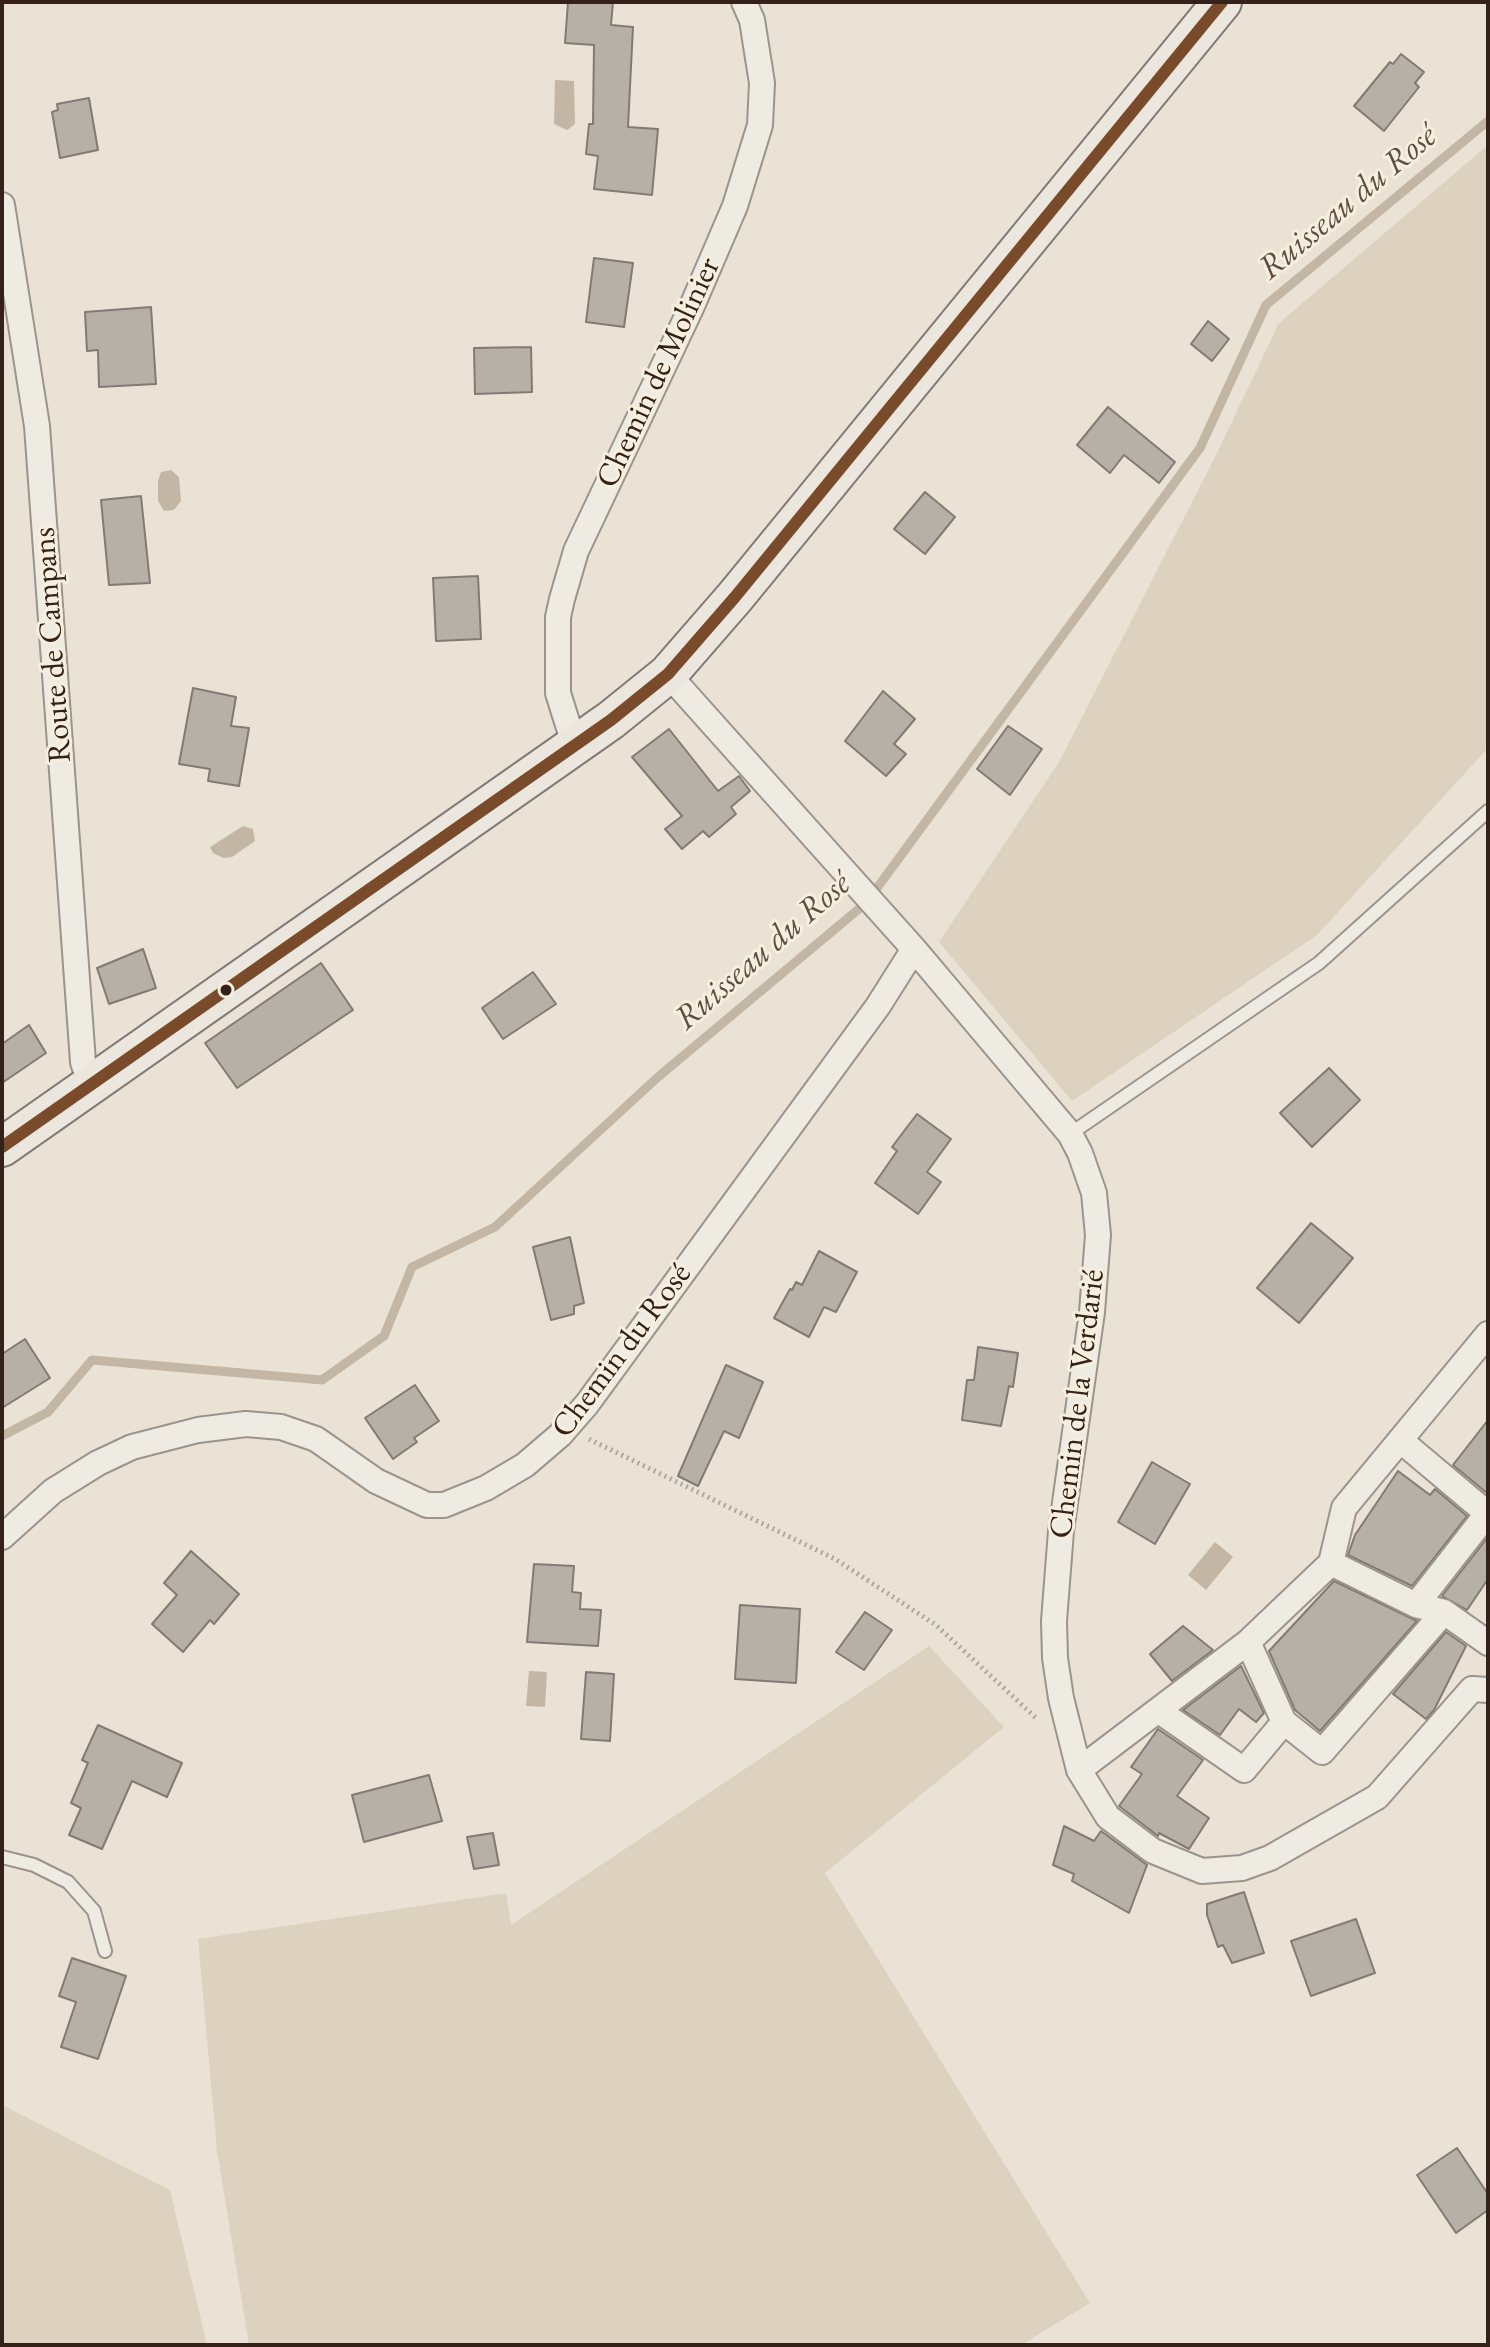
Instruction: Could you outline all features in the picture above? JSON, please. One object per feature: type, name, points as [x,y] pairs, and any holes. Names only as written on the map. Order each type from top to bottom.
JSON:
[{"type":"main road","points":[[2,1147],[611,720],[668,674],[735,597],[1222,2]]},
{"type":"street","name":"Chemin de Molinier","points":[[574,744],[558,693],[558,617],[562,599],[576,551],[692,306],[735,206],[760,125],[762,83],[752,20],[744,2]]},
{"type":"street","name":"Route de Campans","points":[[2,205],[37,426],[83,1062],[91,1086]]},
{"type":"street","name":"Chemin de la Verdarié","points":[[668,674],[914,949],[1070,1134],[1080,1153],[1094,1193],[1098,1235],[1092,1312],[1061,1531],[1054,1621],[1059,1685],[1079,1770],[1108,1817],[1153,1851],[1202,1871],[1242,1868],[1270,1858],[1377,1797],[1472,1689],[1488,1690]]},
{"type":"street","name":"Chemin du Rosé","points":[[2,1537],[53,1491],[98,1463],[132,1447],[198,1430],[246,1424],[281,1427],[316,1439],[376,1481],[427,1505],[444,1505],[486,1488],[525,1465],[567,1428],[869,1018],[914,949]]},
{"type":"street","points":[[1079,1770],[1248,1642],[1331,1563],[1344,1508],[1488,1334]]},
{"type":"street","points":[[1400,1440],[1488,1514],[1416,1605]]},
{"type":"street","points":[[1331,1563],[1416,1605],[1444,1612],[1488,1641]]},
{"type":"street","points":[[1248,1642],[1284,1722],[1322,1752],[1444,1612]]},
{"type":"street","points":[[1159,1711],[1244,1770],[1284,1722]]},
{"type":"lane","points":[[1070,1134],[1319,963],[1488,811]]},
{"type":"lane","points":[[2,1857],[34,1865],[68,1882],[94,1911],[105,1951]]},
{"type":"path","points":[[567,1428],[835,1559],[936,1625],[1049,1730],[1071,1737]]},
{"type":"shaded area","points":[[555,80],[574,81],[575,124],[567,130],[554,124]]},
{"type":"shaded area","points":[[1488,145],[1488,748],[1317,935],[1072,1101],[939,942],[1059,762],[1215,457],[1279,323]]},
{"type":"shaded area","points":[[171,470],[179,477],[181,501],[174,510],[164,511],[158,501],[158,481],[161,472]]},
{"type":"shaded area","points":[[243,826],[253,829],[255,841],[232,857],[223,858],[213,853],[210,847]]},
{"type":"shaded area","points":[[1215,1542],[1233,1557],[1206,1590],[1188,1575]]},
{"type":"shaded area","points":[[929,1646],[1004,1727],[825,1873],[1090,2303],[1021,2345],[249,2345],[217,2151],[198,1939],[506,1893],[511,1925]]},
{"type":"shaded area","points":[[529,1671],[547,1672],[545,1707],[526,1706]]},
{"type":"shaded area","points":[[2,2105],[170,2190],[207,2345],[2,2345]]},
{"type":"building","points":[[568,2],[613,2],[611,25],[633,27],[628,127],[658,129],[652,195],[594,189],[598,156],[586,154],[589,124],[593,124],[594,45],[565,43]]},
{"type":"building","points":[[1401,54],[1424,72],[1415,83],[1419,87],[1384,131],[1354,106],[1390,62],[1393,64]]},
{"type":"building","points":[[89,98],[98,150],[60,158],[52,112],[58,110],[57,104]]},
{"type":"building","points":[[594,258],[633,263],[624,327],[586,322]]},
{"type":"building","points":[[151,307],[156,384],[99,387],[98,350],[87,351],[85,312]]},
{"type":"building","points":[[1208,321],[1229,339],[1212,361],[1191,344]]},
{"type":"building","points":[[531,347],[532,392],[475,394],[474,348]]},
{"type":"building","points":[[1108,407],[1175,462],[1159,483],[1124,455],[1110,473],[1077,445]]},
{"type":"building","points":[[925,492],[955,517],[925,554],[894,529]]},
{"type":"building","points":[[141,496],[150,583],[109,585],[101,500]]},
{"type":"building","points":[[478,576],[481,639],[436,641],[433,578]]},
{"type":"building","points":[[193,688],[236,697],[231,726],[249,728],[239,786],[208,781],[210,769],[179,764]]},
{"type":"building","points":[[883,691],[915,719],[894,744],[906,754],[886,776],[845,741]]},
{"type":"building","points":[[1008,726],[1042,749],[1010,795],[977,769]]},
{"type":"building","points":[[669,729],[718,791],[739,776],[750,791],[731,807],[736,814],[709,837],[703,831],[682,849],[665,829],[682,816],[632,757]]},
{"type":"building","points":[[143,949],[156,988],[109,1004],[97,968]]},
{"type":"building","points":[[321,963],[353,1010],[237,1088],[205,1043]]},
{"type":"building","points":[[533,972],[556,1004],[503,1039],[482,1008]]},
{"type":"building","points":[[29,1025],[46,1053],[2,1083],[2,1044]]},
{"type":"building","points":[[1329,1068],[1360,1100],[1312,1147],[1280,1113]]},
{"type":"building","points":[[917,1114],[951,1139],[927,1172],[941,1182],[918,1214],[875,1183],[897,1151],[892,1147]]},
{"type":"building","points":[[1311,1223],[1353,1258],[1299,1323],[1257,1288]]},
{"type":"building","points":[[570,1237],[584,1303],[574,1306],[574,1314],[551,1320],[533,1247]]},
{"type":"building","points":[[819,1251],[857,1272],[836,1312],[824,1307],[809,1337],[774,1318],[790,1289],[796,1282],[802,1285]]},
{"type":"building","points":[[25,1339],[50,1378],[2,1408],[2,1354]]},
{"type":"building","points":[[978,1347],[1018,1353],[1013,1387],[1009,1386],[1001,1426],[962,1420],[967,1380],[974,1380]]},
{"type":"building","points":[[726,1365],[763,1382],[739,1438],[724,1431],[698,1486],[678,1476]]},
{"type":"building","points":[[415,1385],[439,1421],[414,1438],[417,1442],[393,1459],[365,1418]]},
{"type":"building","points":[[1488,1420],[1488,1494],[1453,1465]]},
{"type":"building","points":[[1152,1462],[1190,1484],[1155,1544],[1118,1522]]},
{"type":"building","points":[[1398,1471],[1430,1495],[1435,1489],[1467,1516],[1412,1586],[1348,1555],[1355,1535]]},
{"type":"building","points":[[1488,1537],[1488,1579],[1467,1610],[1442,1596]]},
{"type":"building","points":[[191,1551],[239,1594],[214,1624],[210,1620],[183,1652],[152,1624],[177,1595],[164,1583]]},
{"type":"building","points":[[534,1564],[574,1566],[572,1592],[581,1593],[580,1609],[601,1610],[598,1646],[527,1642]]},
{"type":"building","points":[[1334,1581],[1417,1621],[1320,1731],[1295,1710],[1269,1651]]},
{"type":"building","points":[[740,1605],[800,1609],[796,1683],[735,1679]]},
{"type":"building","points":[[865,1612],[892,1630],[864,1670],[836,1652]]},
{"type":"building","points":[[1183,1626],[1213,1650],[1172,1681],[1150,1654]]},
{"type":"building","points":[[1446,1632],[1466,1646],[1434,1710],[1426,1719],[1393,1694]]},
{"type":"building","points":[[1241,1666],[1264,1713],[1256,1722],[1239,1709],[1220,1735],[1183,1710]]},
{"type":"building","points":[[586,1672],[614,1674],[610,1741],[581,1739]]},
{"type":"building","points":[[98,1725],[182,1763],[167,1797],[132,1781],[102,1849],[69,1835],[81,1808],[71,1803],[88,1763],[82,1760]]},
{"type":"building","points":[[1158,1729],[1203,1760],[1177,1796],[1209,1818],[1189,1849],[1159,1833],[1158,1836],[1119,1806],[1142,1774],[1131,1767]]},
{"type":"building","points":[[429,1775],[442,1821],[364,1842],[352,1795]]},
{"type":"building","points":[[1064,1826],[1094,1841],[1101,1831],[1147,1865],[1129,1913],[1072,1881],[1074,1874],[1053,1865]]},
{"type":"building","points":[[493,1833],[499,1865],[474,1869],[467,1837]]},
{"type":"building","points":[[1244,1892],[1264,1953],[1232,1963],[1223,1945],[1218,1947],[1207,1915],[1207,1904]]},
{"type":"building","points":[[1356,1919],[1375,1973],[1311,1996],[1291,1941]]},
{"type":"building","points":[[72,1958],[126,1976],[98,2059],[61,2047],[76,2002],[59,1996]]},
{"type":"building","points":[[1457,2148],[1488,2194],[1488,2210],[1456,2233],[1417,2175]]},
{"type":"waterway","name":"Ruisseau du Rosé","points":[[2,1436],[48,1412],[92,1360],[322,1380],[384,1336],[412,1267],[495,1227],[658,1077],[866,903],[1200,448],[1266,305],[1488,121]]},
{"type":"transit line","points":[[2,1147],[611,720],[668,674],[735,597],[1222,2]]}]
